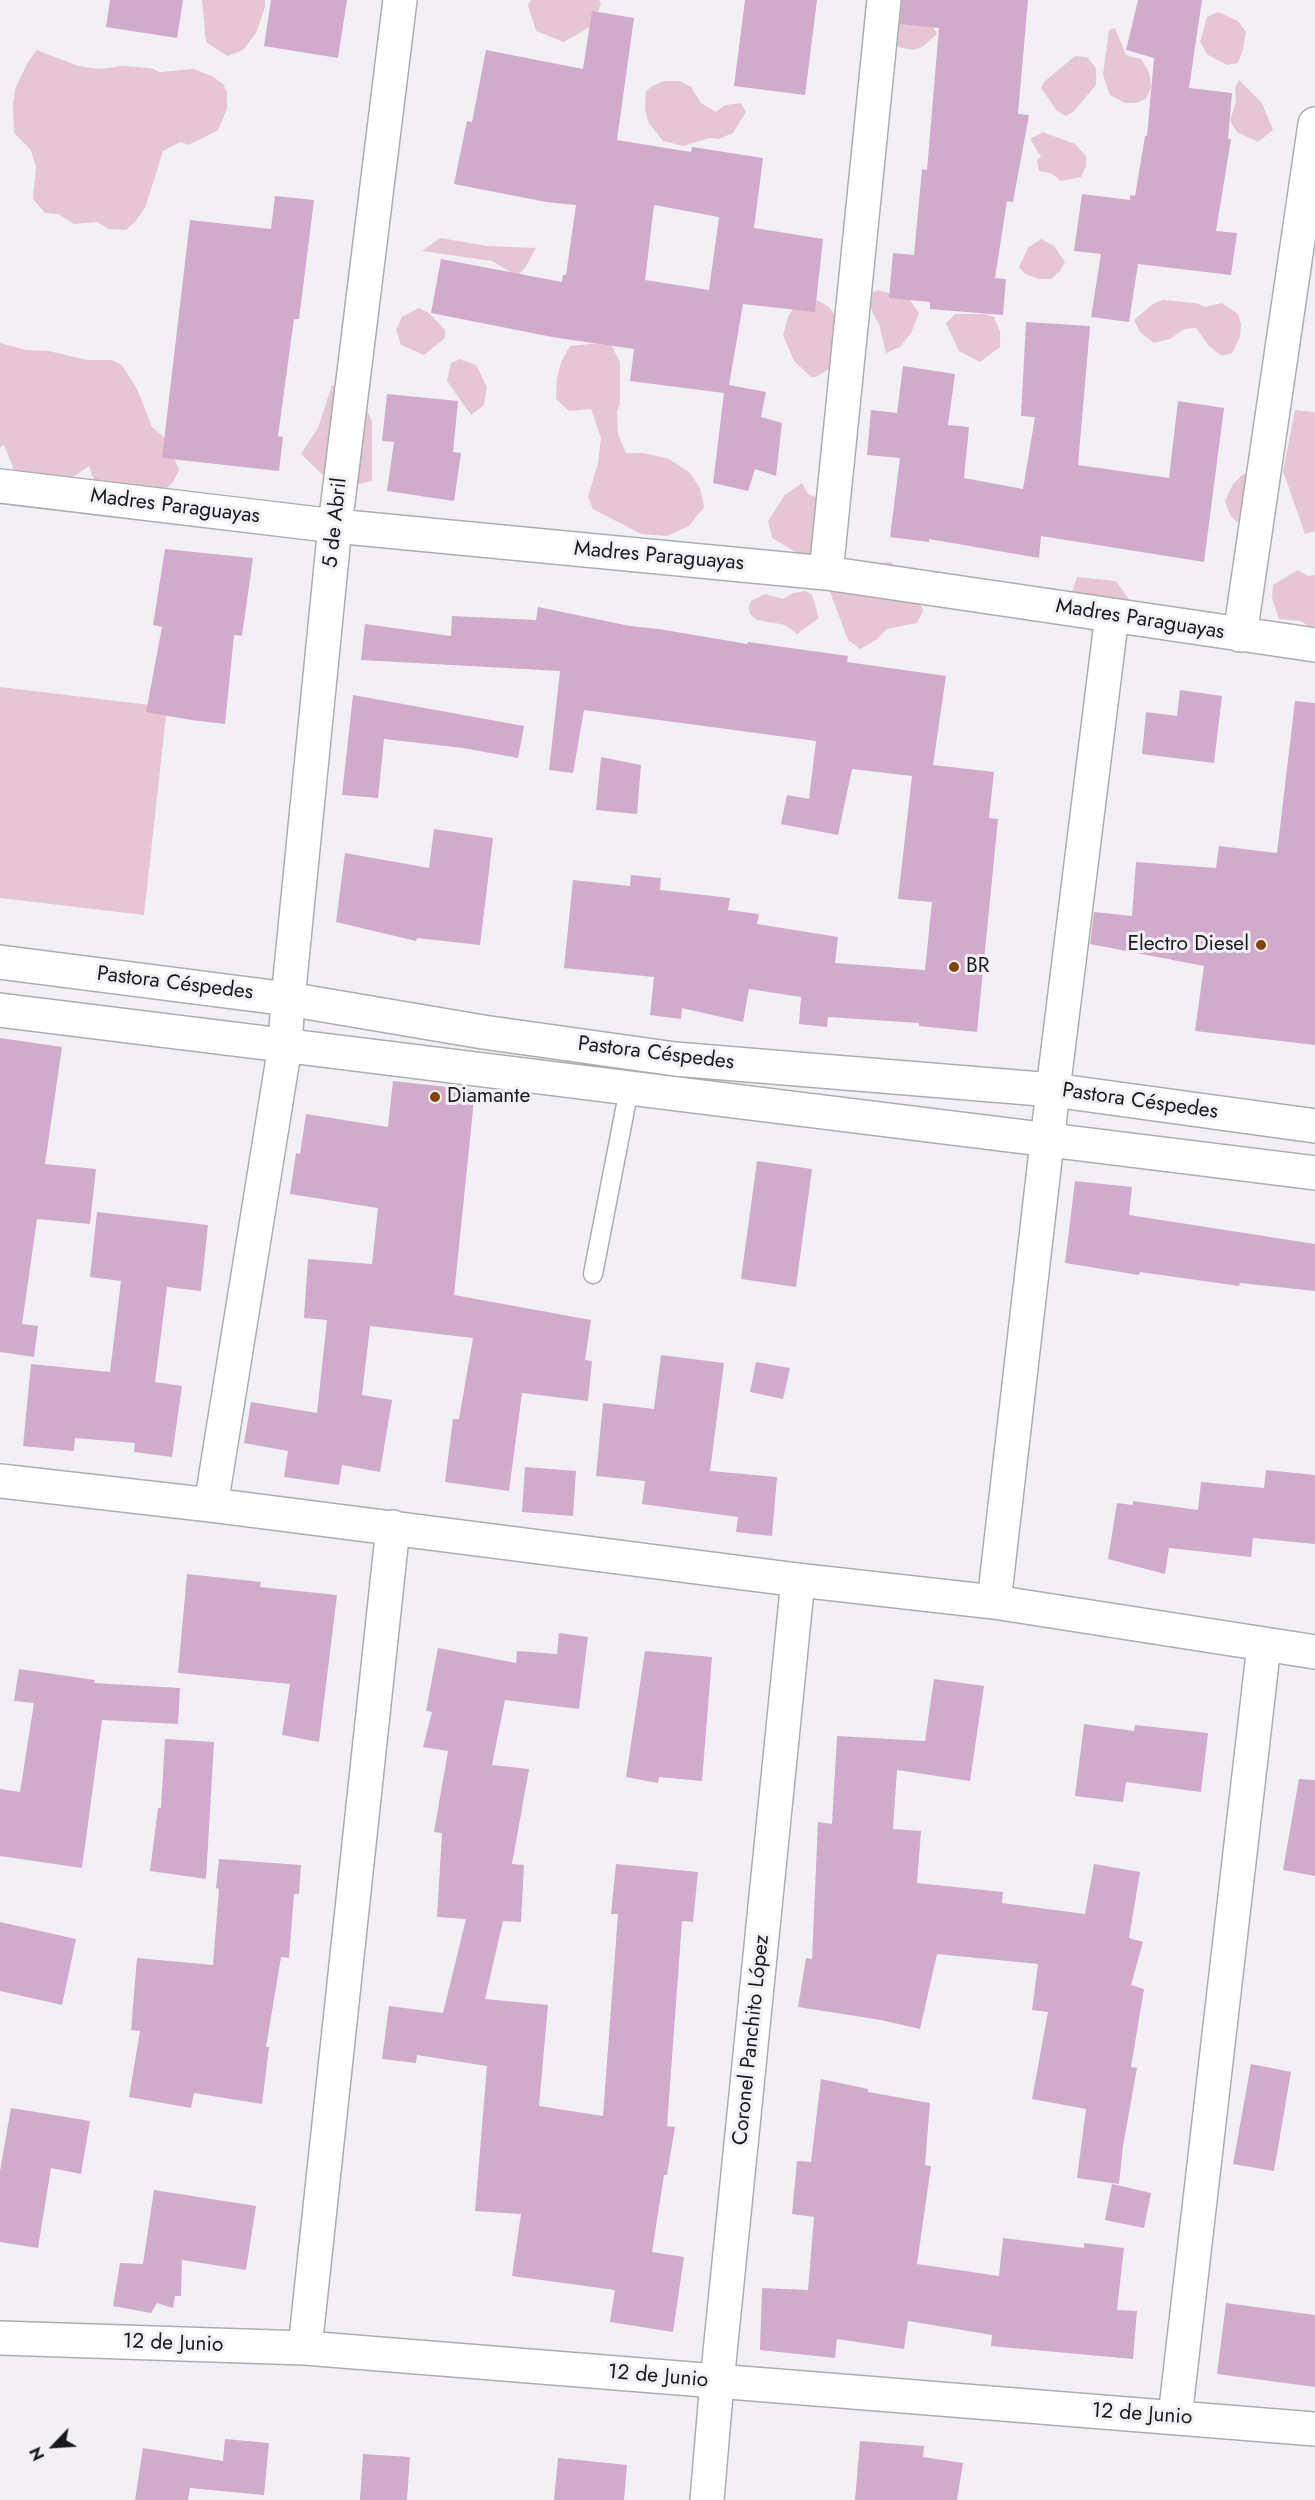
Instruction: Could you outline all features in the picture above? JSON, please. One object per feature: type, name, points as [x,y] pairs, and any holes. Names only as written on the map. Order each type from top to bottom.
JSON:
[{"type":"street","name":"5 de Abril","points":[[211,1505],[285,1046],[335,526],[400,0]]},
{"type":"street","points":[[826,573],[884,0]]},
{"type":"street","points":[[1240,635],[1315,124]]},
{"type":"street","name":"Madres Paraguayas","points":[[0,486],[335,526],[826,573],[1315,645]]},
{"type":"street","points":[[994,1602],[1053,1090],[1112,615]]},
{"type":"street","name":"Pastora Céspedes","points":[[0,962],[288,999],[483,1032],[675,1059],[1053,1090],[1315,1126]]},
{"type":"street","name":"Pastora Céspedes","points":[[0,1010],[1315,1173]]},
{"type":"street","points":[[0,1481],[393,1527],[798,1580],[994,1602],[1315,1652]]},
{"type":"street","points":[[305,2348],[393,1527]]},
{"type":"street","name":"Coronel Panchito López","points":[[707,2500],[798,1580]]},
{"type":"street","points":[[1175,2417],[1264,1645]]},
{"type":"street","name":"12 de Junio","points":[[0,2338],[305,2348],[1315,2429]]},
{"type":"lane","points":[[593,1274],[629,1089]]},
{"type":"shaded area","points":[[202,0],[265,0],[265,7],[256,33],[243,50],[227,56],[206,42]]},
{"type":"shaded area","points":[[531,0],[599,0],[601,3],[590,27],[564,42],[536,31],[528,6]]},
{"type":"shaded area","points":[[918,3],[925,9],[937,34],[922,47],[913,50],[898,47],[882,27],[894,4]]},
{"type":"shaded area","points":[[1218,12],[1238,21],[1246,32],[1238,63],[1227,65],[1208,55],[1200,42],[1207,17]]},
{"type":"shaded area","points":[[1115,28],[1126,55],[1141,59],[1149,72],[1151,87],[1146,99],[1136,103],[1125,103],[1110,95],[1103,75],[1109,30]]},
{"type":"shaded area","points":[[37,50],[78,66],[99,69],[123,66],[150,68],[160,72],[193,69],[212,76],[223,84],[227,92],[227,109],[218,130],[189,145],[180,142],[163,151],[145,208],[126,230],[108,229],[97,222],[74,224],[58,214],[45,213],[33,199],[36,167],[31,150],[14,133],[13,106],[15,89],[28,62]]},
{"type":"shaded area","points":[[1075,56],[1087,57],[1096,68],[1096,85],[1074,111],[1066,116],[1057,111],[1041,88],[1044,82]]},
{"type":"shaded area","points":[[1239,80],[1262,103],[1273,130],[1258,142],[1237,132],[1230,121],[1236,101],[1235,87]]},
{"type":"shaded area","points":[[664,81],[680,81],[691,87],[701,103],[716,112],[725,105],[741,103],[746,112],[733,133],[719,139],[709,138],[683,146],[663,141],[648,122],[645,109],[646,91]]},
{"type":"shaded area","points":[[1043,132],[1075,144],[1086,156],[1086,166],[1081,177],[1061,181],[1051,173],[1039,171],[1037,160],[1041,157],[1030,139]]},
{"type":"shaded area","points":[[440,238],[487,246],[536,248],[525,268],[517,276],[492,261],[422,251]]},
{"type":"shaded area","points":[[1041,239],[1054,246],[1065,262],[1060,271],[1051,279],[1039,279],[1025,274],[1019,267],[1028,248]]},
{"type":"shaded area","points":[[879,290],[910,300],[919,313],[911,333],[900,347],[886,353],[879,324],[867,295]]},
{"type":"shaded area","points":[[801,296],[819,301],[830,308],[842,326],[834,345],[830,368],[816,377],[811,377],[794,361],[783,335],[788,317]]},
{"type":"shaded area","points":[[1163,300],[1196,303],[1205,307],[1222,303],[1238,314],[1241,324],[1240,337],[1232,353],[1222,356],[1209,346],[1196,328],[1184,329],[1170,339],[1154,343],[1140,332],[1134,320],[1153,304]]},
{"type":"shaded area","points":[[419,308],[429,313],[445,330],[445,338],[424,355],[401,345],[396,330],[402,317]]},
{"type":"shaded area","points":[[955,314],[985,314],[994,317],[1000,331],[1000,347],[980,362],[959,351],[946,323]]},
{"type":"shaded area","points":[[610,342],[620,362],[618,434],[626,453],[644,453],[669,459],[690,473],[700,488],[704,507],[689,526],[667,536],[641,534],[593,509],[588,497],[598,463],[601,438],[591,409],[569,411],[556,399],[557,378],[561,362],[570,346]]},
{"type":"shaded area","points":[[0,343],[26,350],[49,351],[87,360],[112,360],[122,365],[137,389],[152,427],[167,440],[179,470],[173,482],[157,498],[95,484],[89,466],[70,479],[25,484],[14,470],[4,445],[0,447]]},
{"type":"shaded area","points":[[460,359],[476,365],[487,387],[484,405],[471,415],[447,381],[451,363]]},
{"type":"shaded area","points":[[332,385],[359,393],[372,421],[372,481],[337,489],[301,454],[318,428]]},
{"type":"shaded area","points":[[1295,410],[1315,412],[1315,531],[1305,534],[1283,471]]},
{"type":"shaded area","points":[[1252,473],[1243,521],[1237,522],[1230,515],[1225,501],[1233,484],[1242,475]]},
{"type":"shaded area","points":[[802,483],[808,494],[826,502],[811,561],[772,538],[768,521],[785,495]]},
{"type":"shaded area","points":[[891,562],[916,593],[923,611],[917,623],[887,629],[876,640],[860,649],[848,640],[830,592],[836,580],[868,564]]},
{"type":"shaded area","points":[[1298,570],[1308,576],[1315,575],[1315,626],[1310,627],[1301,621],[1279,619],[1272,599],[1273,585]]},
{"type":"shaded area","points":[[1077,577],[1116,581],[1131,602],[1113,630],[1091,632],[1084,627],[1070,598]]},
{"type":"shaded area","points":[[806,591],[812,595],[819,618],[797,634],[785,625],[757,620],[750,614],[751,601],[765,594],[783,599],[793,593]]},
{"type":"shaded area","points":[[0,687],[167,707],[144,915],[0,898]]},
{"type":"building","points":[[110,0],[183,0],[177,38],[106,27]]},
{"type":"building","points":[[271,0],[347,0],[338,58],[264,46]]},
{"type":"building","points":[[745,0],[817,0],[805,95],[734,86]]},
{"type":"building","points":[[902,0],[1028,0],[1018,114],[1029,115],[1013,202],[1007,201],[995,278],[1006,279],[1003,315],[930,309],[930,302],[889,298],[893,253],[914,255],[922,169],[927,170],[939,28],[900,24]]},
{"type":"building","points":[[1138,0],[1202,0],[1189,88],[1232,93],[1228,139],[1231,139],[1216,231],[1237,233],[1231,275],[1138,264],[1129,322],[1091,317],[1101,254],[1074,251],[1082,194],[1130,200],[1130,195],[1135,196],[1145,136],[1147,136],[1154,58],[1126,50]]},
{"type":"building","points":[[592,11],[634,18],[617,140],[691,152],[692,147],[763,158],[754,228],[823,239],[815,312],[743,304],[729,385],[766,392],[761,417],[782,423],[776,476],[755,469],[748,491],[713,483],[724,393],[630,381],[634,349],[552,337],[431,313],[441,259],[562,282],[563,275],[566,275],[576,205],[546,202],[454,184],[467,121],[472,122],[486,50],[583,69]],"holes":[[[654,205],[719,217],[709,290],[645,280]]]},
{"type":"building","points":[[275,196],[314,200],[299,319],[294,319],[278,436],[283,437],[279,471],[162,458],[190,220],[271,229]]},
{"type":"building","points":[[1026,322],[1090,326],[1078,465],[1169,478],[1178,401],[1224,408],[1204,562],[1041,536],[1039,558],[929,539],[929,542],[890,537],[900,458],[867,455],[871,410],[897,413],[903,366],[955,374],[948,425],[969,427],[964,478],[1023,489],[1035,417],[1021,416]]},
{"type":"building","points":[[387,394],[458,401],[453,452],[461,453],[454,501],[387,491],[394,442],[382,441]]},
{"type":"building","points":[[165,549],[253,558],[242,636],[234,635],[225,724],[146,712],[162,627],[153,625]]},
{"type":"building","points":[[538,607],[630,626],[747,644],[748,642],[848,656],[847,662],[946,676],[933,765],[994,772],[989,818],[998,819],[977,1032],[919,1026],[919,1023],[828,1017],[827,1027],[799,1024],[801,997],[749,989],[743,1022],[682,1008],[681,1019],[650,1015],[654,977],[564,968],[573,880],[630,886],[631,875],[661,878],[660,890],[730,898],[728,910],[759,914],[757,924],[838,937],[835,963],[925,970],[932,902],[898,899],[912,776],[852,769],[838,835],[781,824],[787,795],[809,799],[816,741],[584,710],[573,773],[549,770],[560,671],[361,660],[365,624],[451,636],[452,616],[536,620]]},
{"type":"building","points":[[1180,690],[1222,696],[1214,763],[1142,754],[1146,712],[1177,716]]},
{"type":"building","points":[[353,695],[524,726],[518,758],[463,748],[384,739],[378,798],[342,795]]},
{"type":"building","name":"Electro Diesel","points":[[1295,701],[1315,703],[1315,1045],[1195,1031],[1204,966],[1090,944],[1094,912],[1132,916],[1136,862],[1216,868],[1219,846],[1277,853]]},
{"type":"building","points":[[601,757],[641,765],[637,814],[596,810]]},
{"type":"building","points":[[434,829],[493,838],[480,945],[417,938],[416,941],[336,922],[345,853],[429,868]]},
{"type":"building","points":[[0,1038],[62,1047],[45,1164],[96,1169],[90,1224],[37,1219],[22,1324],[38,1326],[34,1357],[0,1352]]},
{"type":"building","points":[[393,1081],[475,1090],[454,1295],[591,1320],[585,1360],[592,1361],[588,1401],[522,1393],[509,1491],[445,1482],[453,1419],[459,1419],[473,1338],[370,1326],[362,1395],[392,1400],[380,1472],[342,1465],[339,1485],[284,1477],[288,1451],[244,1443],[251,1402],[317,1413],[327,1320],[304,1318],[308,1259],[372,1264],[378,1208],[290,1194],[296,1153],[300,1154],[306,1114],[388,1127]]},
{"type":"building","points":[[757,1161],[812,1169],[796,1287],[741,1279]]},
{"type":"building","points":[[1075,1181],[1132,1187],[1129,1215],[1315,1244],[1315,1291],[1240,1283],[1239,1286],[1140,1272],[1139,1275],[1065,1263]]},
{"type":"building","points":[[97,1212],[208,1225],[201,1291],[167,1287],[155,1382],[182,1386],[172,1457],[134,1452],[135,1443],[75,1438],[74,1451],[23,1446],[31,1364],[110,1372],[121,1281],[90,1277]]},
{"type":"building","points":[[661,1355],[724,1363],[710,1471],[777,1477],[772,1536],[736,1532],[738,1517],[642,1504],[645,1481],[596,1476],[603,1403],[654,1409]]},
{"type":"building","points":[[756,1362],[790,1368],[783,1399],[750,1392]]},
{"type":"building","points":[[525,1467],[576,1471],[573,1516],[522,1512]]},
{"type":"building","points":[[1266,1470],[1315,1475],[1315,1544],[1253,1538],[1251,1557],[1169,1548],[1165,1574],[1108,1559],[1117,1503],[1133,1505],[1133,1501],[1198,1510],[1201,1482],[1264,1488]]},
{"type":"building","points":[[187,1574],[261,1582],[260,1587],[337,1595],[319,1742],[282,1735],[290,1684],[178,1673]]},
{"type":"building","points":[[559,1633],[588,1637],[579,1709],[505,1700],[492,1765],[529,1769],[512,1864],[524,1865],[521,1922],[503,1921],[485,1999],[548,2005],[539,2106],[603,2116],[618,1914],[611,1914],[616,1864],[698,1872],[693,1922],[682,1921],[667,2126],[675,2127],[667,2175],[664,2175],[652,2252],[684,2257],[673,2332],[610,2322],[615,2290],[512,2276],[521,2214],[475,2211],[487,2066],[417,2055],[416,2063],[382,2059],[389,2006],[443,2013],[466,1919],[437,1917],[442,1833],[434,1832],[448,1751],[423,1747],[432,1712],[426,1711],[438,1648],[516,1663],[517,1651],[557,1654]]},
{"type":"building","points":[[645,1651],[712,1657],[702,1781],[659,1777],[658,1783],[626,1777]]},
{"type":"building","points":[[19,1669],[95,1680],[94,1683],[180,1688],[178,1724],[102,1720],[82,1868],[0,1856],[0,1789],[20,1792],[34,1703],[14,1701]]},
{"type":"building","points":[[934,1679],[984,1686],[970,1781],[897,1770],[893,1829],[921,1831],[917,1883],[1003,1892],[1002,1903],[1085,1914],[1094,1864],[1140,1872],[1129,1938],[1143,1942],[1131,1985],[1144,1989],[1131,2067],[1137,2068],[1123,2146],[1119,2184],[1077,2178],[1086,2109],[1032,2099],[1048,2012],[1032,2010],[1038,1964],[937,1954],[920,2029],[881,2020],[798,2007],[806,1958],[812,1959],[818,1822],[832,1824],[837,1736],[925,1741]]},
{"type":"building","points":[[1084,1724],[1134,1731],[1135,1725],[1208,1733],[1201,1792],[1126,1782],[1123,1802],[1075,1796]]},
{"type":"building","points":[[165,1739],[214,1742],[206,1879],[150,1871],[158,1808],[161,1808]]},
{"type":"building","points":[[1299,1779],[1315,1780],[1315,1876],[1283,1870]]},
{"type":"building","points":[[219,1859],[301,1865],[299,1894],[294,1894],[289,1958],[281,1957],[266,2047],[269,2047],[262,2104],[194,2093],[191,2108],[129,2097],[140,2031],[131,2030],[137,1958],[213,1965]]},
{"type":"building","points":[[0,1922],[76,1939],[62,2005],[0,1991]]},
{"type":"building","points":[[1251,2064],[1291,2072],[1274,2171],[1233,2164]]},
{"type":"building","points":[[821,2079],[868,2089],[868,2092],[930,2103],[925,2165],[931,2166],[917,2264],[999,2276],[1003,2238],[1084,2248],[1084,2243],[1124,2248],[1117,2310],[1137,2311],[1133,2359],[991,2346],[992,2335],[908,2321],[904,2349],[837,2339],[835,2358],[760,2350],[762,2288],[808,2290],[814,2217],[792,2214],[797,2161],[811,2162]]},
{"type":"building","points":[[11,2108],[90,2121],[81,2174],[51,2168],[38,2248],[0,2242],[0,2171]]},
{"type":"building","points":[[1112,2184],[1151,2193],[1144,2228],[1105,2220]]},
{"type":"building","points":[[154,2190],[256,2206],[246,2270],[182,2260],[181,2296],[175,2296],[173,2308],[157,2303],[151,2313],[113,2306],[120,2263],[143,2264]]},
{"type":"building","points":[[1226,2303],[1315,2315],[1315,2387],[1217,2374]]},
{"type":"building","points":[[225,2439],[269,2443],[264,2495],[190,2488],[188,2500],[135,2500],[143,2448],[223,2461]]},
{"type":"building","points":[[860,2441],[924,2446],[923,2457],[963,2463],[957,2500],[855,2500]]},
{"type":"building","points":[[363,2454],[410,2457],[407,2500],[360,2500]]},
{"type":"building","points":[[558,2458],[627,2465],[624,2500],[554,2500]]},
{"type":"place","name":"Electro Diesel","points":[[1261,945]]},
{"type":"place","name":"BR","points":[[954,967]]},
{"type":"place","name":"Diamante","points":[[435,1097]]}]
